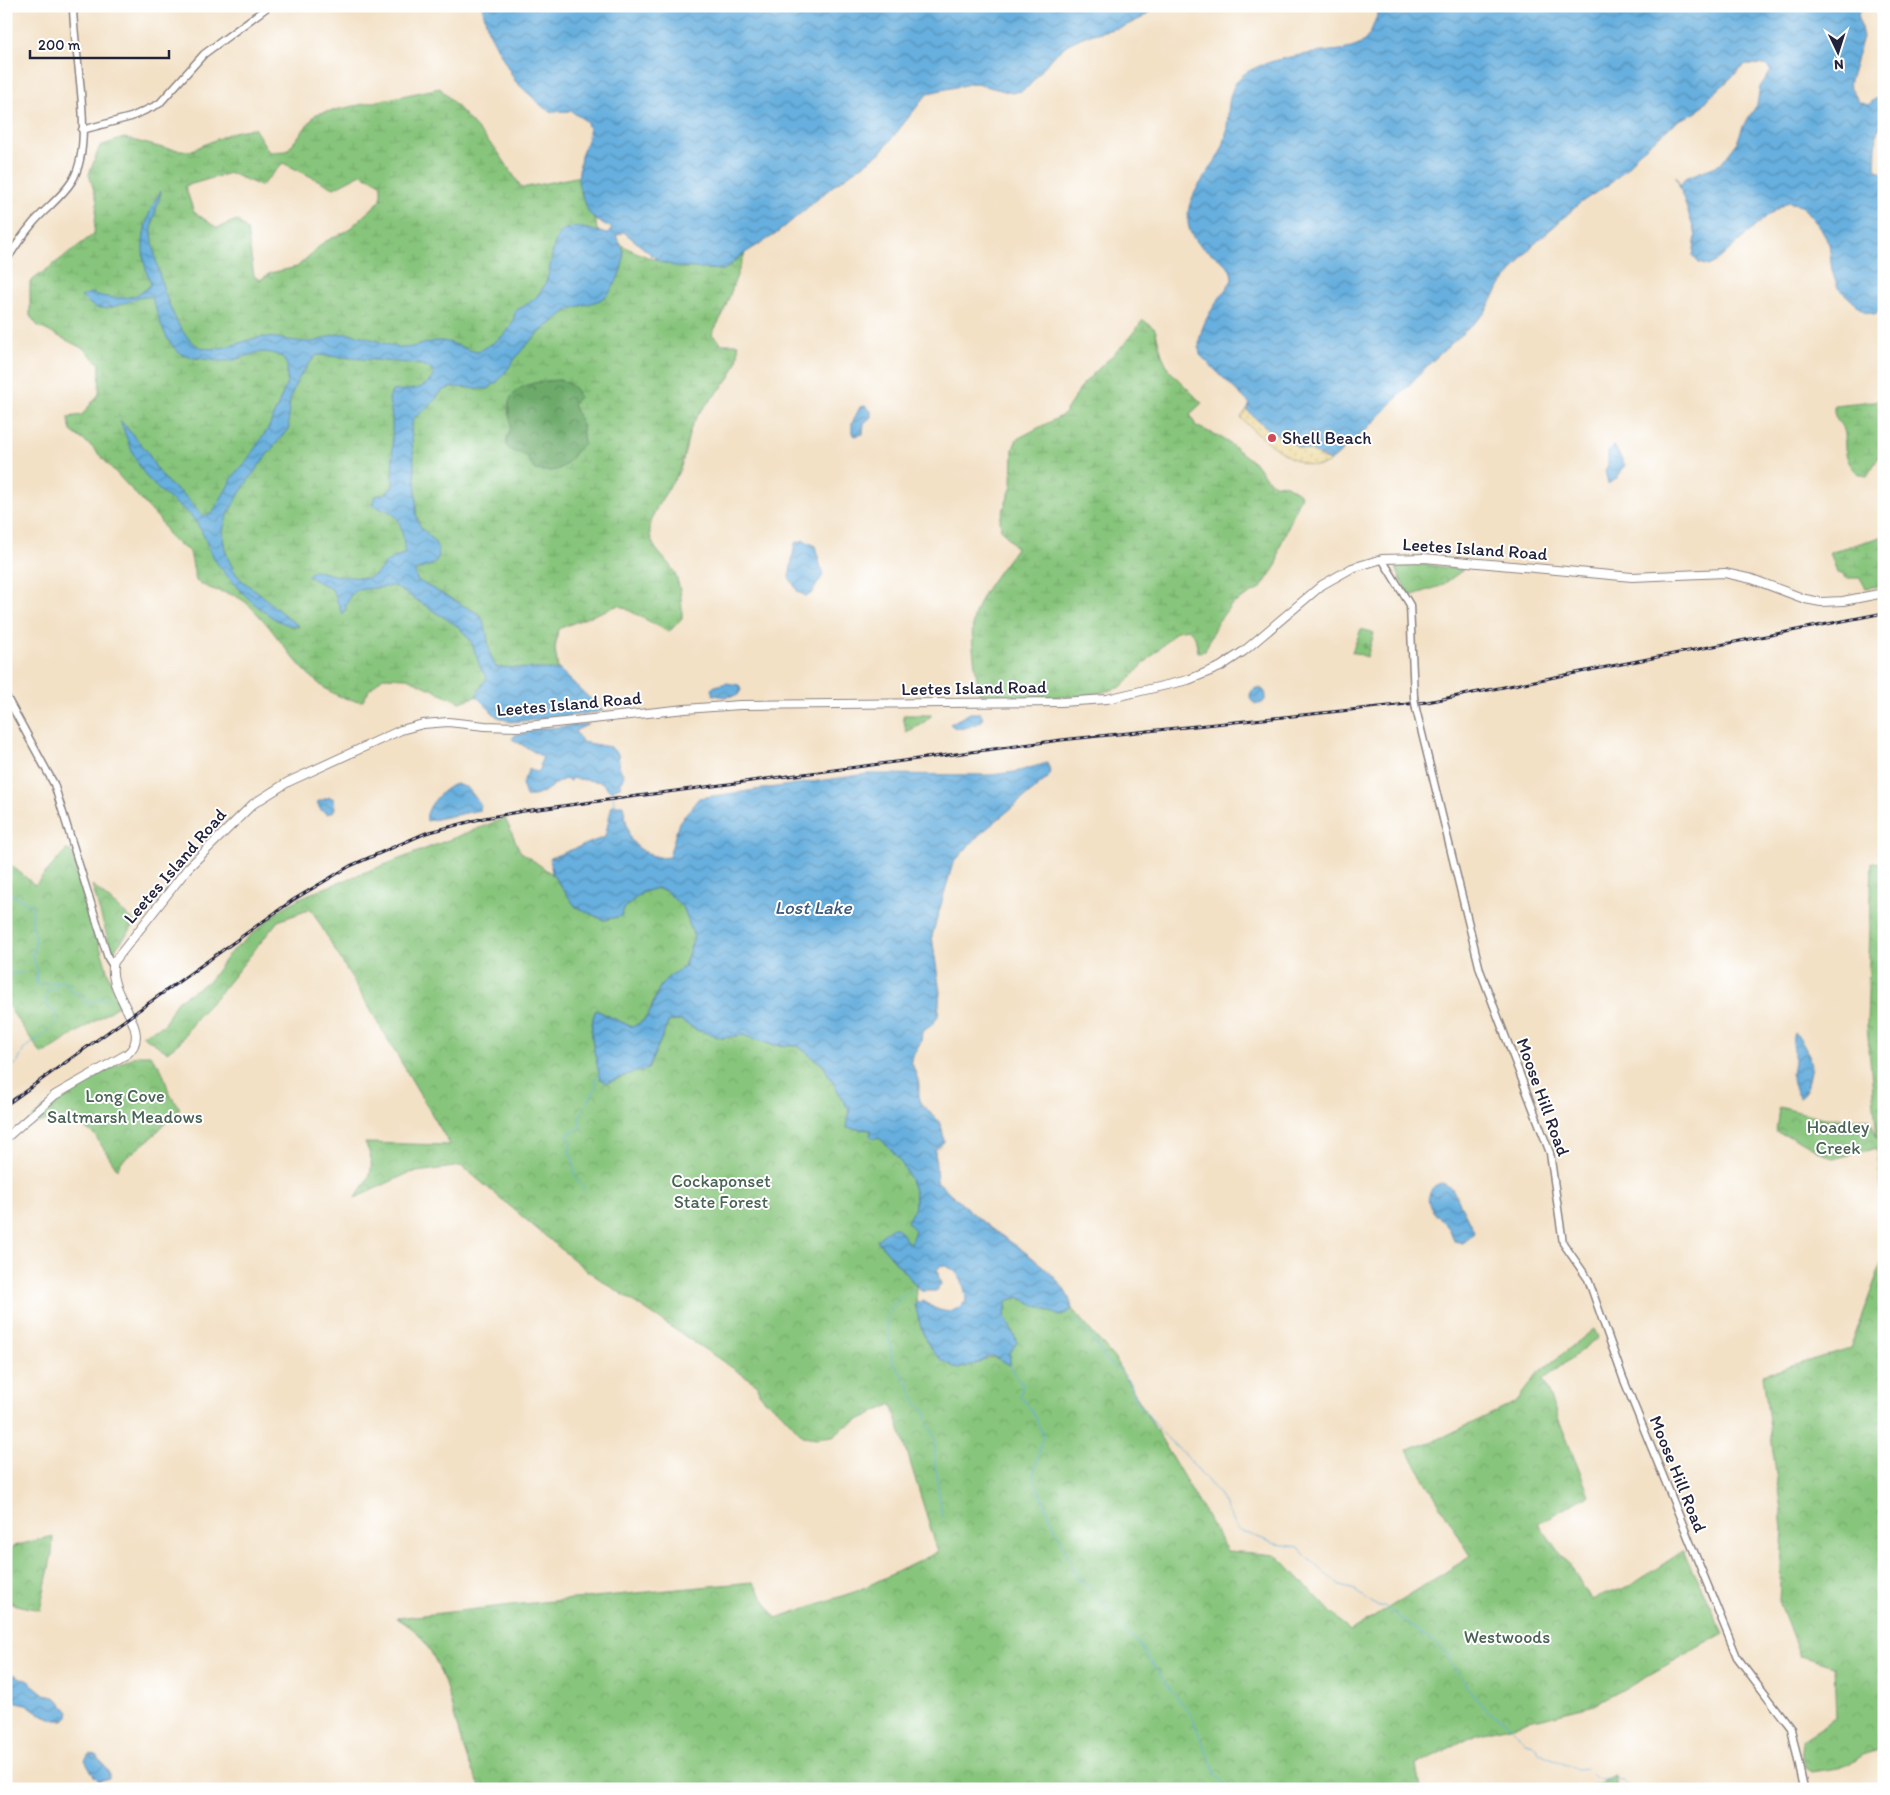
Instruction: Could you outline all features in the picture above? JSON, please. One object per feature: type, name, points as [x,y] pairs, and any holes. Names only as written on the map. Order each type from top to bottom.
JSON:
[{"type":"main road","name":"Leetes Island Road","points":[[113,966],[118,956],[188,868],[253,804],[288,782],[401,730],[441,722],[518,727],[685,708],[740,705],[1062,702],[1112,698],[1188,680],[1220,667],[1244,651],[1322,585],[1352,568],[1382,559],[1424,558],[1632,577],[1725,573],[1752,579],[1804,599],[1821,602],[1843,601],[1884,593]]},
{"type":"main road","points":[[6,1138],[55,1094],[127,1054],[133,1048],[136,1040],[135,1027],[121,1000],[113,966]]},
{"type":"street","points":[[6,261],[33,223],[73,180],[80,160],[82,130],[73,6]]},
{"type":"street","points":[[82,130],[131,117],[159,104],[204,54],[269,6]]},
{"type":"street","name":"Moose Hill Road","points":[[1382,559],[1410,605],[1416,708],[1480,970],[1550,1153],[1563,1243],[1588,1278],[1623,1378],[1737,1657],[1791,1728],[1804,1789]]},
{"type":"street","points":[[6,696],[54,784],[113,966]]},
{"type":"green space","points":[[440,88],[498,152],[522,188],[590,174],[597,230],[613,240],[657,260],[705,269],[723,270],[745,253],[723,314],[712,334],[722,344],[738,344],[738,356],[735,367],[724,385],[695,420],[676,478],[651,521],[650,535],[652,542],[672,568],[681,596],[682,618],[669,632],[619,605],[558,629],[555,649],[558,669],[460,702],[407,678],[383,677],[369,690],[363,701],[347,699],[333,693],[307,673],[265,622],[246,603],[234,595],[208,588],[196,581],[190,552],[171,539],[159,519],[91,446],[71,431],[68,417],[82,415],[99,394],[100,364],[84,349],[38,326],[30,316],[30,282],[94,234],[97,201],[89,174],[100,146],[124,138],[163,148],[190,151],[233,132],[254,128],[269,152],[287,151],[316,114]],"holes":[[[283,163],[334,188],[361,174],[381,183],[381,200],[347,231],[324,242],[297,267],[270,273],[260,280],[254,276],[247,230],[237,220],[217,228],[194,212],[185,186],[230,173],[261,186]],[[560,380],[572,386],[578,394],[579,397],[573,404],[582,425],[584,443],[560,469],[554,471],[535,470],[526,456],[512,451],[507,446],[506,440],[511,427],[508,413],[510,400],[514,394],[527,385]]]},
{"type":"green space","points":[[1143,320],[1155,329],[1162,355],[1169,370],[1202,403],[1190,414],[1196,426],[1222,438],[1256,464],[1266,478],[1274,484],[1287,485],[1301,495],[1279,549],[1277,564],[1261,588],[1231,605],[1217,623],[1205,651],[1198,652],[1195,636],[1188,629],[1177,631],[1121,687],[1100,693],[1068,697],[980,698],[974,655],[973,622],[978,604],[993,579],[1016,548],[1001,529],[1000,519],[1012,486],[1013,449],[1017,439],[1063,415],[1084,383],[1125,343]]},
{"type":"green space","points":[[560,380],[572,386],[578,394],[579,397],[573,404],[582,425],[584,443],[560,469],[554,471],[535,470],[528,459],[509,450],[507,446],[510,426],[510,399],[513,393],[524,386]]},
{"type":"green space","points":[[1884,400],[1884,449],[1867,476],[1862,475],[1848,461],[1845,451],[1844,430],[1835,416],[1834,405]]},
{"type":"green space","points":[[1884,536],[1884,585],[1866,588],[1860,578],[1845,578],[1843,574],[1837,573],[1830,552]]},
{"type":"green space","points":[[1394,563],[1423,564],[1463,570],[1441,586],[1410,596],[1407,594]]},
{"type":"green space","points":[[1361,629],[1374,633],[1367,657],[1352,652]]},
{"type":"green space","points":[[903,715],[932,715],[921,725],[906,732]]},
{"type":"green space","name":"Cockaponset State Forest","points":[[505,818],[520,851],[552,874],[576,907],[604,920],[621,916],[625,907],[643,892],[656,888],[666,891],[684,909],[694,937],[684,966],[662,984],[644,1020],[632,1027],[596,1010],[593,1019],[592,1036],[601,1079],[613,1081],[648,1069],[669,1021],[681,1021],[697,1030],[722,1038],[743,1035],[772,1045],[798,1046],[823,1065],[847,1107],[850,1107],[861,1130],[867,1128],[884,1141],[900,1161],[912,1183],[915,1194],[915,1206],[907,1222],[916,1230],[910,1246],[877,1240],[916,1286],[916,1303],[919,1319],[933,1350],[979,1363],[991,1357],[1002,1360],[1010,1365],[1005,1316],[1007,1301],[1018,1297],[1060,1316],[1072,1309],[1114,1358],[1227,1551],[1277,1555],[1350,1632],[1471,1556],[1407,1450],[1441,1438],[1516,1402],[1537,1374],[1594,1329],[1598,1337],[1543,1380],[1589,1495],[1538,1523],[1577,1576],[1591,1600],[1630,1586],[1683,1551],[1724,1633],[1595,1705],[1476,1734],[1416,1765],[1420,1789],[482,1789],[464,1751],[440,1670],[430,1651],[416,1632],[397,1618],[753,1582],[776,1618],[857,1591],[938,1552],[892,1404],[844,1427],[833,1436],[816,1438],[803,1436],[780,1411],[765,1400],[759,1393],[758,1385],[586,1270],[462,1166],[409,1173],[355,1198],[371,1172],[371,1158],[365,1143],[450,1145],[311,909],[278,921],[219,994],[196,1018],[180,1042],[167,1052],[142,1035],[164,1025],[176,1002],[210,980],[229,954],[281,909],[304,896]]},
{"type":"green space","name":"Long Cove Saltmarsh Meadows","points":[[66,850],[71,851],[118,1006],[42,1055],[6,1003],[6,861],[35,885]]},
{"type":"green space","name":"Hoadley Creek","points":[[1872,862],[1884,863],[1884,1220],[1877,1148],[1833,1159],[1803,1142],[1776,1132],[1779,1107],[1824,1118],[1870,1119],[1877,1139],[1867,1025]]},
{"type":"green space","points":[[92,885],[136,923],[112,953]]},
{"type":"green space","name":"Long Cove Saltmarsh Meadows","points":[[137,1055],[150,1055],[157,1063],[162,1071],[170,1094],[180,1108],[152,1137],[122,1161],[117,1169],[94,1134],[76,1122],[75,1115],[23,1126],[60,1094]]},
{"type":"green space","points":[[1884,1256],[1884,1748],[1862,1755],[1845,1767],[1812,1772],[1806,1768],[1802,1740],[1836,1718],[1834,1666],[1800,1656],[1779,1601],[1783,1527],[1763,1375],[1850,1348]]},
{"type":"green space","points":[[53,1536],[52,1554],[40,1610],[12,1604],[12,1602],[6,1604],[6,1553],[14,1546]]},
{"type":"green space","points":[[1615,1776],[1617,1789],[1586,1789],[1587,1788]]},
{"type":"sand","name":"Shell Beach","points":[[1247,409],[1259,421],[1288,442],[1297,435],[1294,444],[1313,444],[1320,458],[1331,461],[1321,466],[1309,465],[1283,453],[1241,418]]},
{"type":"water","points":[[482,6],[1156,6],[1142,18],[1125,26],[1085,36],[1068,44],[1052,57],[1029,86],[1021,91],[1012,93],[974,83],[928,93],[881,152],[833,186],[776,234],[745,253],[724,270],[678,267],[660,262],[624,232],[616,236],[624,254],[617,281],[607,295],[602,299],[576,307],[563,314],[528,344],[501,378],[488,389],[452,387],[442,391],[431,405],[414,418],[411,428],[416,515],[421,528],[435,543],[439,556],[434,564],[415,571],[417,580],[479,614],[483,620],[490,654],[496,667],[560,670],[603,711],[558,718],[510,722],[496,716],[476,696],[487,677],[481,669],[471,641],[459,627],[394,586],[357,590],[350,596],[343,615],[332,589],[307,576],[314,570],[337,576],[366,578],[375,575],[388,561],[405,553],[402,530],[398,519],[390,512],[372,504],[375,496],[385,494],[393,487],[392,418],[389,399],[392,391],[422,387],[434,374],[428,367],[418,364],[317,355],[298,380],[289,407],[289,428],[262,462],[234,503],[228,515],[223,533],[226,552],[237,575],[299,626],[288,625],[277,620],[252,602],[230,580],[215,560],[196,522],[187,512],[161,492],[144,473],[134,456],[120,420],[147,451],[156,468],[168,483],[184,495],[203,516],[212,514],[236,472],[243,466],[269,427],[287,383],[287,365],[282,357],[263,352],[226,361],[187,357],[178,352],[167,338],[152,297],[139,298],[112,307],[98,308],[81,297],[90,293],[114,298],[130,297],[145,290],[151,284],[144,260],[144,236],[149,213],[161,191],[152,228],[160,276],[173,315],[182,331],[193,342],[204,348],[226,347],[263,337],[312,342],[334,335],[353,334],[403,348],[442,341],[478,352],[497,340],[511,326],[515,311],[538,295],[544,286],[555,243],[563,231],[578,227],[608,234],[612,228],[596,220],[589,213],[579,187],[578,179],[581,156],[589,129],[586,121],[571,111],[552,112],[544,108],[515,81],[488,30]]},
{"type":"water","points":[[1382,6],[1864,6],[1858,14],[1863,37],[1849,84],[1859,102],[1868,105],[1875,99],[1884,96],[1884,121],[1877,132],[1875,169],[1884,174],[1883,310],[1874,314],[1865,312],[1838,288],[1832,271],[1829,243],[1819,226],[1801,205],[1788,202],[1767,216],[1716,262],[1708,266],[1699,263],[1693,256],[1696,236],[1676,176],[1680,186],[1685,178],[1721,164],[1737,143],[1743,126],[1757,105],[1760,87],[1771,71],[1765,65],[1746,64],[1709,98],[1697,112],[1679,120],[1637,154],[1626,169],[1612,182],[1580,203],[1531,247],[1499,288],[1484,314],[1430,363],[1372,424],[1331,461],[1312,452],[1314,444],[1310,451],[1293,444],[1297,435],[1292,443],[1282,438],[1249,412],[1247,409],[1250,404],[1200,355],[1200,335],[1208,315],[1232,280],[1230,271],[1225,263],[1193,238],[1189,227],[1188,213],[1190,204],[1193,195],[1223,146],[1227,130],[1230,99],[1235,84],[1241,76],[1261,65],[1274,61],[1300,55],[1345,49],[1361,44],[1368,37]]},
{"type":"water","points":[[865,406],[871,411],[871,417],[864,423],[863,434],[855,436],[852,433],[852,423],[860,407]]},
{"type":"water","points":[[1614,446],[1625,465],[1617,478],[1608,484],[1605,470],[1608,465],[1608,452]]},
{"type":"water","points":[[804,540],[815,546],[823,575],[811,594],[806,596],[798,592],[789,577],[795,543]]},
{"type":"water","points":[[727,683],[739,685],[741,690],[738,695],[726,697],[713,695],[711,689]]},
{"type":"water","points":[[1258,688],[1266,696],[1258,704],[1250,696]]},
{"type":"water","points":[[970,713],[980,713],[983,716],[982,721],[970,727],[961,728],[953,727],[950,724]]},
{"type":"water","points":[[589,724],[575,731],[582,742],[610,747],[618,754],[620,769],[624,775],[620,787],[610,791],[601,782],[571,778],[570,781],[565,779],[560,781],[538,795],[526,796],[522,784],[529,769],[537,772],[541,768],[540,764],[543,757],[512,739],[515,735],[527,733],[528,730]]},
{"type":"water","name":"Lost Lake","points":[[1047,763],[1050,770],[1048,778],[979,835],[953,863],[932,936],[940,992],[938,1016],[932,1025],[922,1032],[921,1041],[911,1060],[918,1080],[921,1102],[936,1118],[943,1133],[944,1142],[935,1150],[937,1181],[989,1227],[1051,1273],[1068,1297],[1072,1309],[1060,1316],[1018,1297],[1007,1301],[1005,1316],[1017,1342],[1010,1353],[1010,1365],[993,1356],[988,1356],[979,1363],[958,1369],[932,1351],[924,1335],[915,1304],[923,1300],[939,1310],[950,1311],[956,1309],[966,1301],[960,1278],[957,1273],[941,1265],[937,1270],[941,1285],[936,1291],[921,1291],[877,1240],[891,1228],[897,1228],[910,1245],[915,1230],[907,1222],[915,1206],[915,1195],[904,1166],[884,1142],[877,1137],[874,1139],[870,1135],[871,1130],[847,1128],[850,1108],[847,1107],[823,1065],[798,1046],[772,1045],[743,1035],[722,1038],[697,1030],[681,1021],[669,1021],[648,1069],[607,1083],[600,1079],[592,1035],[593,1018],[596,1010],[632,1027],[639,1024],[648,1016],[662,984],[684,967],[694,937],[684,909],[666,891],[656,888],[643,892],[625,907],[621,916],[604,920],[576,907],[552,874],[550,858],[605,837],[612,805],[623,805],[630,837],[634,844],[648,854],[664,858],[669,857],[679,822],[699,798],[867,774],[990,775],[1015,772]]},
{"type":"water","points":[[456,784],[468,788],[481,805],[480,810],[427,821],[428,810],[436,799],[446,789]]},
{"type":"water","points":[[330,797],[334,799],[335,808],[333,812],[327,814],[320,809],[317,802]]},
{"type":"water","points":[[1794,1033],[1799,1037],[1809,1055],[1811,1066],[1805,1094],[1800,1098],[1792,1080]]},
{"type":"water","points":[[1442,1183],[1452,1188],[1474,1231],[1473,1235],[1463,1243],[1454,1241],[1448,1228],[1430,1207],[1428,1198],[1432,1189]]},
{"type":"water","points":[[6,1671],[28,1681],[44,1694],[57,1698],[69,1712],[68,1716],[64,1720],[56,1720],[39,1713],[26,1704],[13,1701],[6,1692]]},
{"type":"water","points":[[89,1754],[97,1755],[109,1773],[109,1778],[99,1781],[94,1776],[85,1760]]},
{"type":"waterway","points":[[613,790],[614,805]]},
{"type":"waterway","points":[[6,891],[32,906],[32,926],[36,942],[32,954],[37,969],[36,983],[39,985],[65,981],[68,982],[69,990],[82,996],[86,1003],[91,1003],[101,998],[107,1001]]},
{"type":"waterway","points":[[6,973],[22,973]]},
{"type":"waterway","points":[[6,1072],[18,1062],[24,1049],[54,1027],[58,1018],[57,1014],[49,1008],[45,997],[47,991],[56,988],[57,983]]},
{"type":"waterway","points":[[584,1191],[575,1175],[573,1159],[569,1152],[571,1140],[567,1135],[581,1127],[579,1118],[597,1086],[595,1079],[600,1074]]},
{"type":"waterway","points":[[916,1289],[906,1293],[894,1304],[886,1320],[893,1363],[908,1382],[916,1404],[925,1409],[927,1421],[935,1438],[935,1463],[942,1517]]},
{"type":"waterway","points":[[1068,1311],[1094,1340],[1106,1361],[1120,1370],[1132,1386],[1135,1398],[1163,1434],[1188,1458],[1219,1494],[1238,1530],[1276,1544],[1299,1547],[1305,1555],[1340,1586],[1355,1590],[1378,1607],[1384,1606],[1447,1653],[1453,1667],[1484,1708],[1508,1723],[1524,1742],[1533,1744],[1540,1753],[1577,1770],[1587,1769],[1596,1778],[1623,1781],[1630,1789]]},
{"type":"waterway","points":[[1010,1365],[1020,1383],[1023,1383],[1020,1396],[1032,1411],[1043,1435],[1033,1477],[1078,1579],[1093,1589],[1122,1629],[1138,1642],[1164,1681],[1191,1715],[1212,1765],[1226,1789]]},
{"type":"railway","points":[[6,1105],[293,900],[350,866],[426,833],[484,818],[524,811],[1061,740],[1427,702],[1884,613]]},
{"type":"place","name":"Shell Beach","points":[[1272,438]]},
{"type":"park label","name":"Westwoods","points":[[1507,1637]]}]
